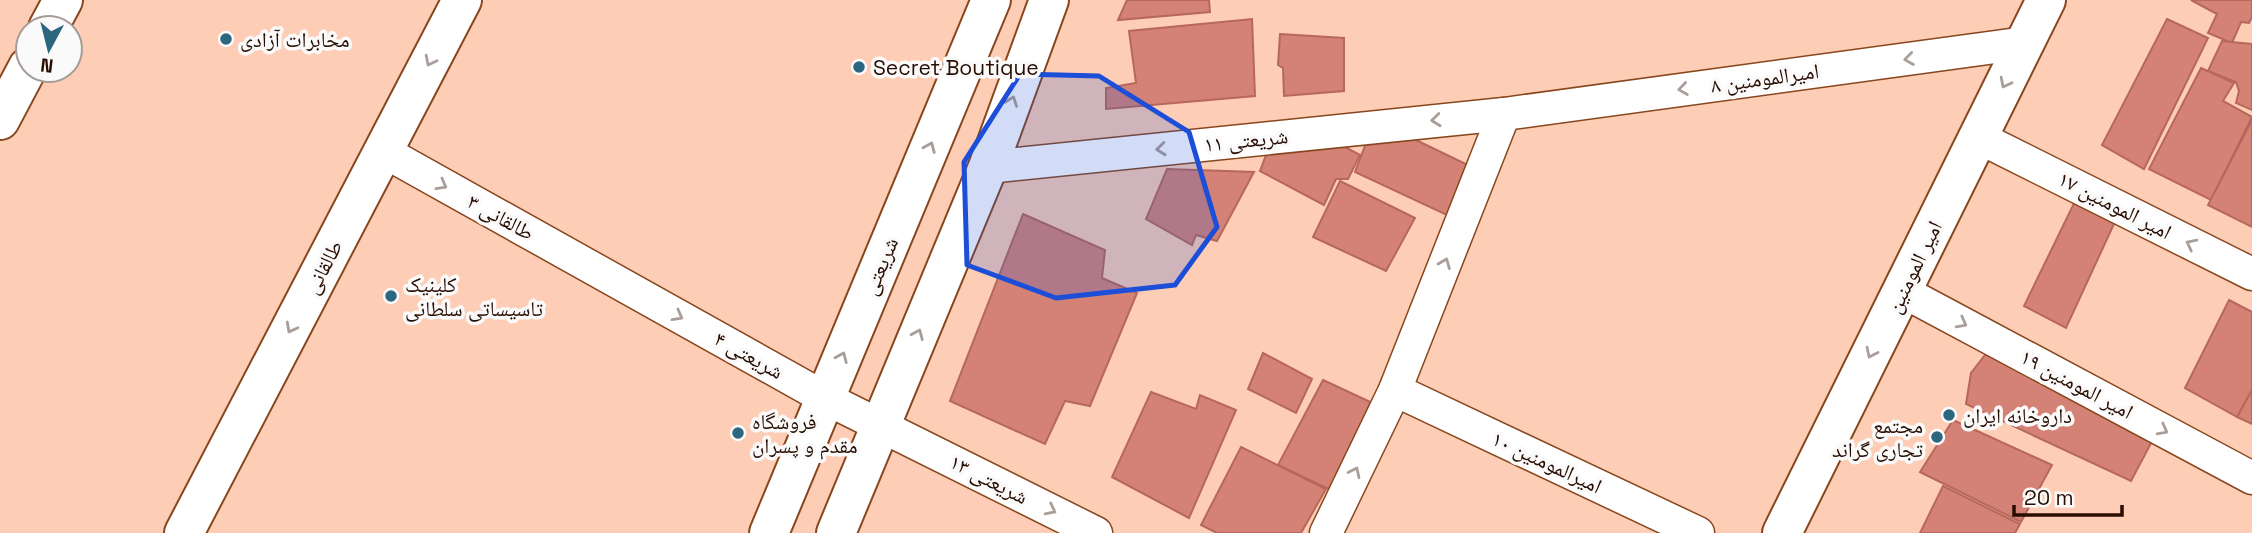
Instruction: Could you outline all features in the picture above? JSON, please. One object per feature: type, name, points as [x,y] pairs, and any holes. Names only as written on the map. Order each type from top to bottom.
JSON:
[{"type":"main road","name":"طالقانی","points":[[184,533],[461,0]]},
{"type":"main road","name":"شریعتی","points":[[769,533],[991,0]]},
{"type":"main road","points":[[835,533],[988,167],[1049,0]]},
{"type":"main road","name":"امیر المومنین","points":[[1782,533],[2046,0]]},
{"type":"main road","points":[[0,120],[19,84]]},
{"type":"street","name":"امیرالمومنین ۸","points":[[1504,114],[2025,43]]},
{"type":"street","name":"شریعتی ۱۱","points":[[988,167],[1504,114]]},
{"type":"street","points":[[1326,533],[1395,390],[1504,114]]},
{"type":"street","name":"امیر المومنین ۱۷","points":[[1978,137],[2252,274]]},
{"type":"street","name":"طالقانی ۳","points":[[383,151],[619,283]]},
{"type":"street","name":"شریعتی ۴","points":[[619,283],[825,398],[881,424]]},
{"type":"street","name":"امیر المومنین ۱۹","points":[[1902,291],[2252,478]]},
{"type":"street","name":"امیرالمومنین ۱۰","points":[[1395,390],[1698,533]]},
{"type":"street","name":"شریعتی ۱۳","points":[[881,424],[1096,533]]},
{"type":"highlighted area","points":[[1020,74],[1099,76],[1189,132],[1217,227],[1175,285],[1056,298],[967,265],[964,162]]},
{"type":"building","points":[[1127,0],[1209,0],[1210,12],[1118,20]]},
{"type":"building","points":[[2191,0],[2252,0],[2252,17],[2249,23],[2241,22],[2232,43],[2208,33],[2217,14]]},
{"type":"building","points":[[1252,19],[1255,96],[1106,109],[1106,88],[1136,83],[1129,31]]},
{"type":"building","points":[[2167,19],[2208,38],[2144,169],[2102,145]]},
{"type":"building","points":[[1280,34],[1344,38],[1344,91],[1284,96],[1283,68],[1278,65]]},
{"type":"building","points":[[2222,41],[2252,44],[2252,110],[2236,103],[2239,91],[2236,82],[2208,71]]},
{"type":"building","points":[[2201,68],[2234,83],[2223,101],[2252,117],[2211,200],[2149,169]]},
{"type":"building","points":[[2252,120],[2252,227],[2208,205]]},
{"type":"building","points":[[1393,129],[1474,168],[1449,216],[1355,172],[1371,130]]},
{"type":"building","points":[[1322,135],[1360,155],[1348,179],[1336,179],[1324,205],[1260,171],[1271,142]]},
{"type":"building","points":[[1167,169],[1254,172],[1217,241],[1196,235],[1192,245],[1146,219]]},
{"type":"building","points":[[1340,181],[1415,218],[1386,271],[1313,237]]},
{"type":"building","points":[[2079,193],[2119,213],[2066,328],[2024,306]]},
{"type":"building","points":[[1023,214],[1105,250],[1102,278],[1137,293],[1090,406],[1065,401],[1045,444],[950,401]]},
{"type":"building","points":[[2229,300],[2252,312],[2252,390],[2237,417],[2185,388]]},
{"type":"building","points":[[1992,346],[2157,432],[2131,481],[1966,404],[1971,373]]},
{"type":"building","points":[[1263,353],[1312,379],[1296,413],[1248,389]]},
{"type":"building","points":[[1323,380],[1379,406],[1335,492],[1278,465]]},
{"type":"building","points":[[2252,390],[2252,424],[2237,417]]},
{"type":"building","points":[[1151,392],[1196,409],[1200,395],[1236,410],[1189,518],[1112,477]]},
{"type":"building","points":[[1953,420],[2052,465],[2021,522],[1920,472]]},
{"type":"building","points":[[1241,447],[1326,489],[1301,533],[1217,533],[1201,525]]},
{"type":"building","points":[[1943,486],[2020,524],[2015,533],[1920,533]]},
{"type":"place","name":"مخابرات آزادی","points":[[226,39]]},
{"type":"place","name":"Secret Boutique","points":[[859,67]]},
{"type":"place","name":"کلینیک تاسیساتی سلطانی","points":[[391,296]]},
{"type":"place","name":"داروخانه ایران","points":[[1949,415]]},
{"type":"place","name":"فروشگاه مقدم و پسران","points":[[738,433]]},
{"type":"place","name":"مجتمع تجاری گراند","points":[[1937,437]]}]
